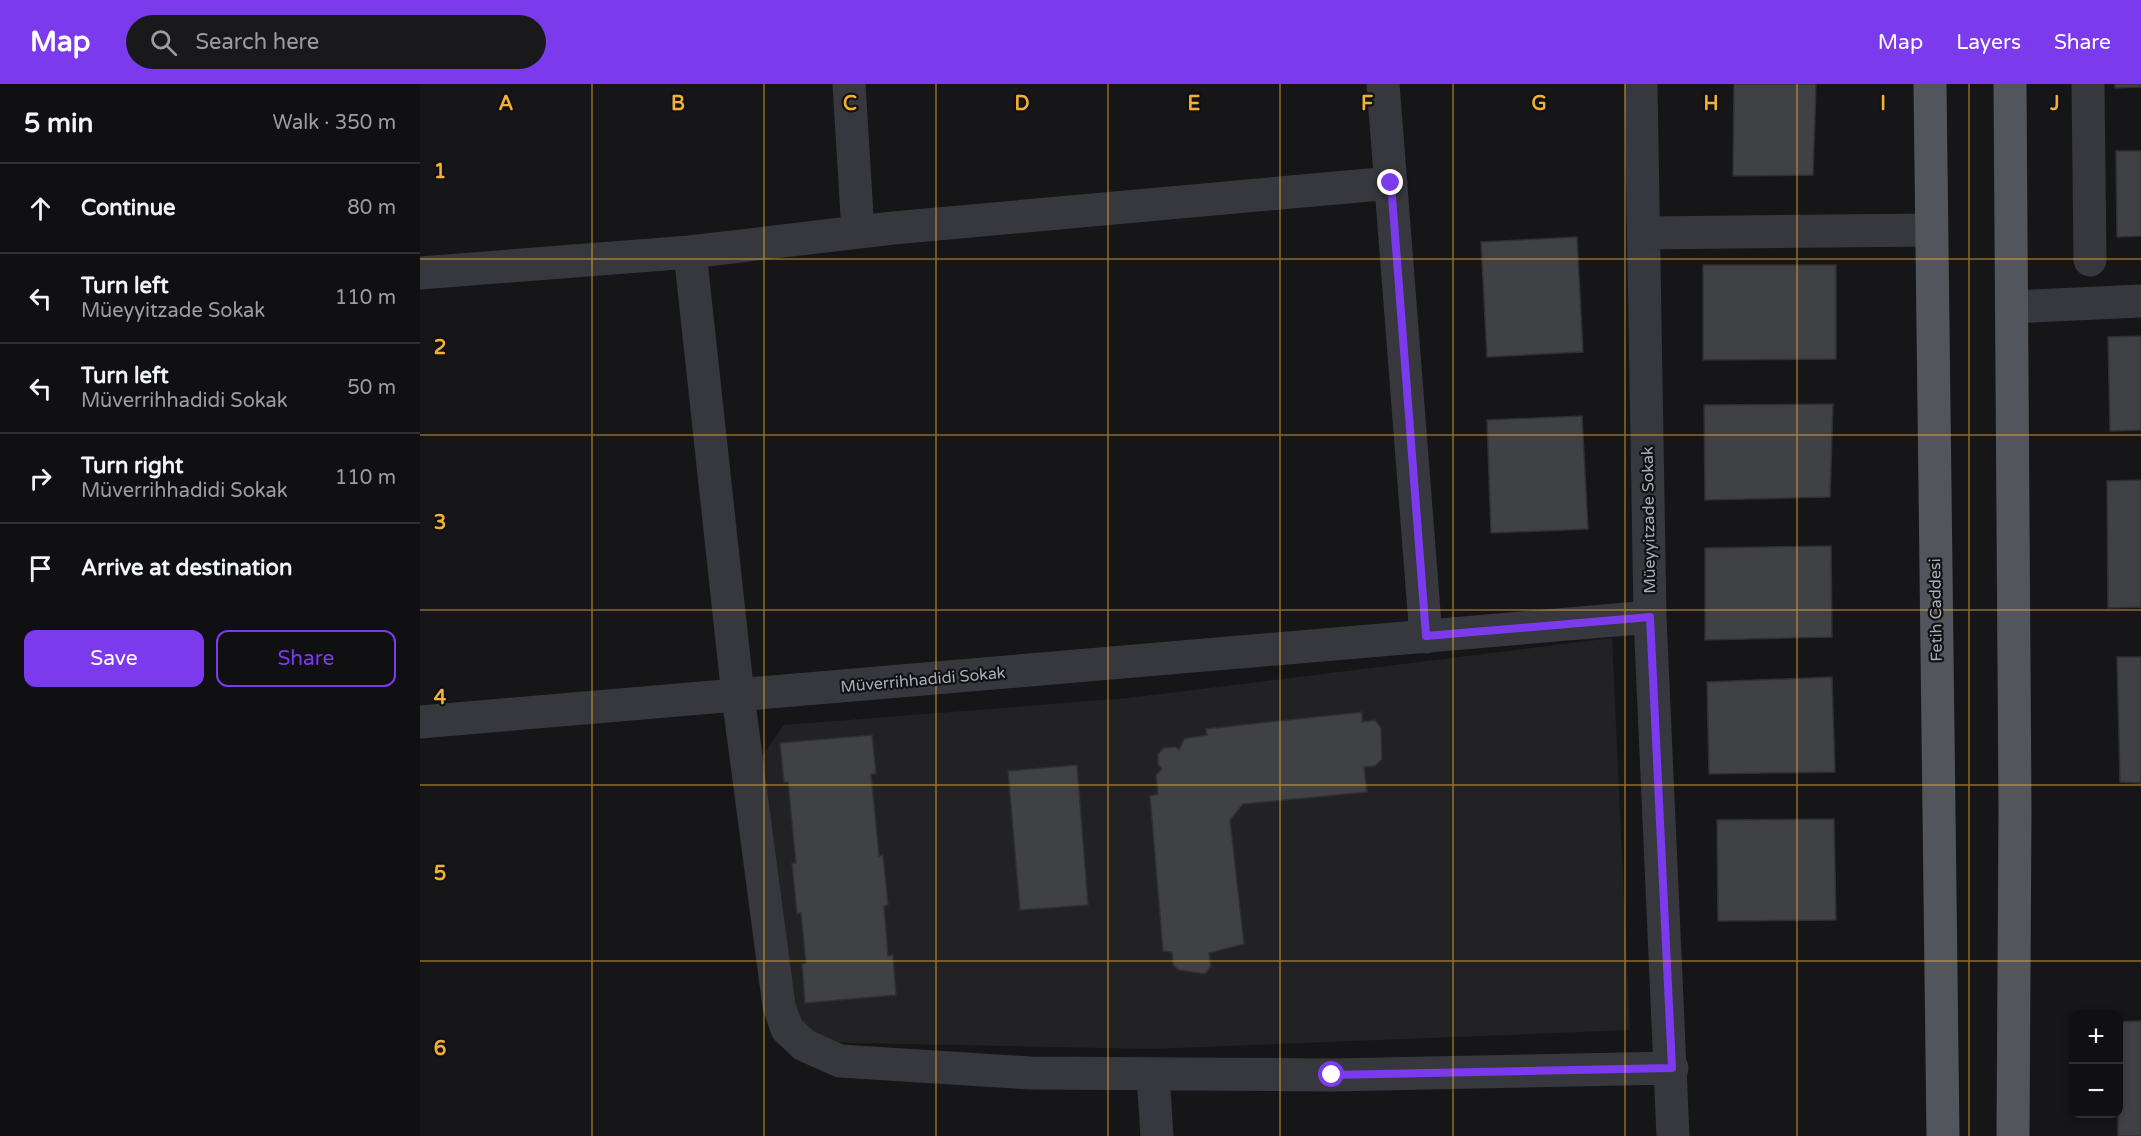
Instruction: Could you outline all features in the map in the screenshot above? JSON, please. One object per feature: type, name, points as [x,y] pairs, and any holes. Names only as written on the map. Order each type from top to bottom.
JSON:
[{"type":"main road","name":"Fetih Caddesi","points":[[1930,84],[1930,230],[1943,1136]]},
{"type":"main road","points":[[2010,84],[2015,810],[2013,1136]]},
{"type":"street","points":[[849,84],[858,232]]},
{"type":"street","points":[[1383,84],[1426,636]]},
{"type":"street","name":"Müeyyitzade Sokak","points":[[1641,84],[1646,233],[1650,617],[1672,1068],[1673,1136]]},
{"type":"street","points":[[2088,84],[2090,260]]},
{"type":"street","points":[[420,273],[690,252],[858,232],[1391,183]]},
{"type":"street","points":[[1646,233],[1930,230]]},
{"type":"street","points":[[690,252],[738,696],[779,1006],[787,1029],[804,1046],[840,1061],[1030,1073],[1332,1075],[1672,1068]]},
{"type":"street","points":[[2012,307],[2141,301]]},
{"type":"street","name":"Müverrihhadidi Sokak","points":[[420,722],[1650,617]]},
{"type":"street","points":[[1153,1074],[1157,1136]]},
{"type":"shaded area","points":[[1612,638],[1630,1030],[1151,1049],[805,1042],[786,1027],[762,756],[784,725],[1128,698]]},
{"type":"building","points":[[1734,84],[1816,84],[1813,175],[1733,176]]},
{"type":"building","points":[[2115,84],[2141,84],[2141,87],[2115,88]]},
{"type":"building","points":[[2116,151],[2141,151],[2141,236],[2117,237]]},
{"type":"building","points":[[1577,237],[1583,352],[1487,357],[1481,242]]},
{"type":"building","points":[[1703,265],[1836,265],[1836,359],[1703,360]]},
{"type":"building","points":[[2141,336],[2141,430],[2110,431],[2108,337]]},
{"type":"building","points":[[1833,404],[1830,497],[1705,500],[1704,405]]},
{"type":"building","points":[[1582,416],[1588,529],[1491,533],[1487,420]]},
{"type":"building","points":[[2141,480],[2141,607],[2108,608],[2107,481]]},
{"type":"building","points":[[1831,546],[1832,637],[1705,640],[1705,548]]},
{"type":"building","points":[[2117,657],[2141,657],[2141,783],[2120,782]]},
{"type":"building","points":[[1832,677],[1835,772],[1709,774],[1707,682]]},
{"type":"building","points":[[1362,712],[1362,722],[1375,720],[1381,728],[1382,759],[1375,766],[1364,767],[1367,792],[1243,804],[1230,820],[1244,944],[1209,953],[1211,966],[1205,974],[1179,970],[1173,965],[1172,952],[1163,951],[1150,796],[1158,794],[1156,775],[1162,769],[1158,764],[1158,754],[1164,748],[1176,747],[1179,750],[1184,739],[1207,735],[1206,729]]},
{"type":"building","points":[[872,735],[876,774],[871,774],[879,856],[883,855],[888,905],[884,906],[888,956],[893,955],[896,995],[805,1003],[802,964],[806,963],[801,913],[797,914],[792,863],[796,863],[788,782],[784,782],[780,743]]},
{"type":"building","points":[[1077,765],[1088,905],[1020,910],[1008,771]]},
{"type":"building","points":[[1834,819],[1836,920],[1718,921],[1717,820]]},
{"type":"building","points":[[2141,1021],[2141,1136],[2118,1136],[2118,1118],[2123,1118],[2123,1022]]},
{"type":"route","points":[[1332,1075],[1672,1068],[1650,617],[1426,636],[1391,183]]}]
